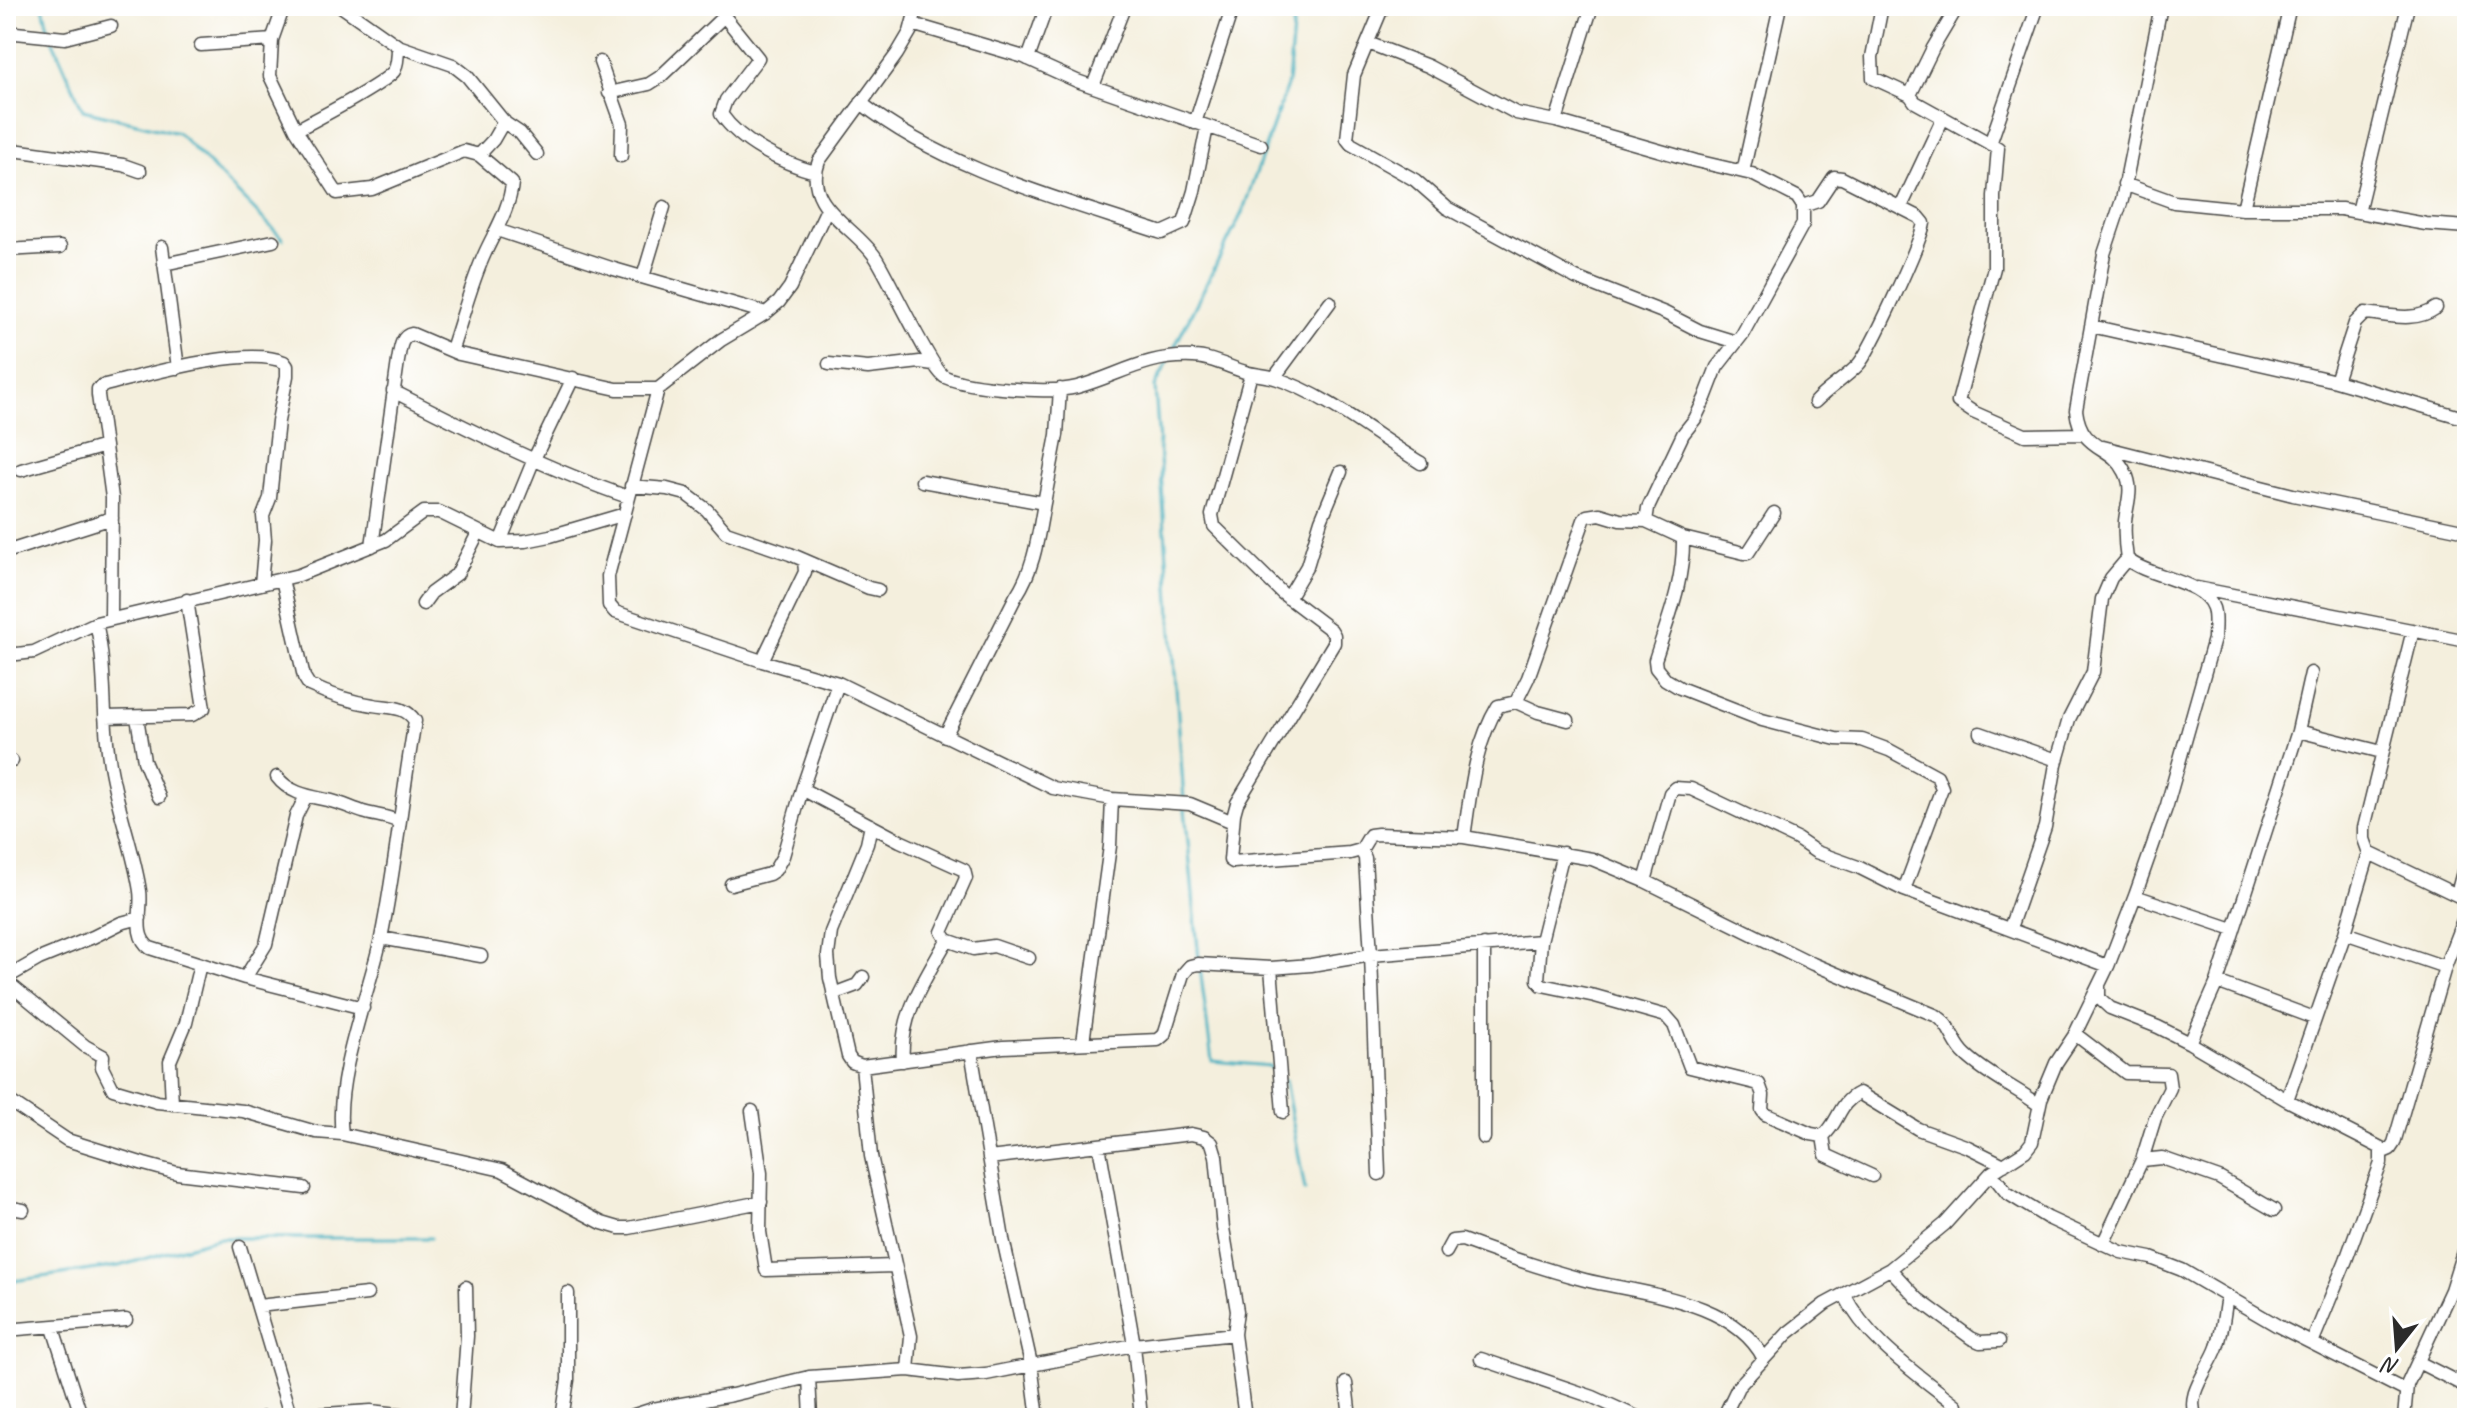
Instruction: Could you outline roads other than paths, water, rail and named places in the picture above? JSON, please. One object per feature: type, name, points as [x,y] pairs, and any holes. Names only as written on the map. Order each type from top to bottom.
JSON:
[{"type":"street","points":[[284,6],[272,40],[270,76],[296,130],[340,194],[372,189],[464,151],[479,155],[512,183],[452,349]]},
{"type":"street","points":[[341,6],[398,46],[453,65],[475,84],[504,121],[520,133],[537,154]]},
{"type":"street","points":[[917,6],[897,54],[819,161],[815,172],[817,191],[827,209],[874,255],[942,376],[1020,389],[1075,388],[1141,362],[1196,357],[1274,378],[1342,411],[1421,463]]},
{"type":"street","points":[[1028,59],[1047,6]]},
{"type":"street","points":[[861,103],[897,130],[987,173],[1162,233],[1184,223],[1194,191],[1201,125],[1233,6]]},
{"type":"street","points":[[1383,6],[1354,75],[1352,110],[1347,129],[1347,139],[1351,144],[1415,180],[1447,208],[1576,278],[1665,313],[1700,331],[1736,342]]},
{"type":"street","points":[[1556,121],[1592,6]]},
{"type":"street","points":[[1743,172],[1780,6]]},
{"type":"street","points":[[1882,6],[1872,57],[1873,78],[1910,95],[1915,102],[1998,148],[1994,268],[1958,402],[2025,435],[2088,439],[2135,455],[2293,495],[2467,531]]},
{"type":"street","points":[[1910,95],[1958,6]]},
{"type":"street","points":[[1990,144],[2038,6]]},
{"type":"street","points":[[2161,6],[2124,184],[2104,254],[2076,410],[2078,426],[2088,439],[2124,468],[2131,488],[2124,542],[2127,559],[2147,572],[2194,588],[2467,641]]},
{"type":"street","points":[[2243,209],[2290,6]]},
{"type":"street","points":[[2358,212],[2408,6]]},
{"type":"street","points":[[1093,86],[1123,10]]},
{"type":"street","points":[[609,93],[649,84],[660,77],[720,12],[758,58],[726,100],[721,114],[728,124],[789,165],[815,172]]},
{"type":"street","points":[[912,24],[1028,59],[1093,86],[1261,145]]},
{"type":"street","points":[[6,32],[65,38],[111,26]]},
{"type":"street","points":[[201,45],[272,40]]},
{"type":"street","points":[[1368,43],[1428,66],[1505,109],[1743,172],[1786,190],[1797,197],[1803,206],[1803,224],[1736,342],[1717,367],[1705,398],[1683,434],[1648,508],[1646,521]]},
{"type":"street","points":[[296,130],[394,71],[398,46]]},
{"type":"street","points":[[600,62],[622,124],[621,156]]},
{"type":"street","points":[[1901,207],[1943,118]]},
{"type":"street","points":[[479,155],[504,121]]},
{"type":"street","points":[[6,149],[123,165],[140,171]]},
{"type":"street","points":[[1803,206],[1818,201],[1834,177],[1842,178],[1921,219],[1923,228],[1882,323],[1858,365],[1815,402]]},
{"type":"street","points":[[2124,184],[2174,202],[2243,209],[2341,209],[2426,224],[2467,227]]},
{"type":"street","points":[[643,277],[664,207]]},
{"type":"street","points":[[827,209],[790,287],[779,302],[721,340],[658,389],[607,585],[609,605],[615,612],[838,683],[1053,788],[1112,799],[1190,804],[1233,822]]},
{"type":"street","points":[[497,230],[766,313]]},
{"type":"street","points":[[164,264],[273,241]]},
{"type":"street","points":[[6,250],[60,247]]},
{"type":"street","points":[[162,247],[178,368]]},
{"type":"street","points":[[1274,378],[1330,302]]},
{"type":"street","points":[[2336,381],[2355,323],[2365,313],[2414,318],[2436,308]]},
{"type":"street","points":[[2091,326],[2336,381],[2467,419]]},
{"type":"street","points":[[372,546],[393,391],[403,339],[408,335],[459,354],[617,389],[658,389]]},
{"type":"street","points":[[111,619],[112,498],[98,395],[101,387],[178,368],[225,359],[261,358],[278,360],[287,366],[270,498],[263,516],[265,540],[261,584]]},
{"type":"street","points":[[829,364],[868,368],[920,362],[933,364]]},
{"type":"street","points":[[1251,374],[1212,515],[1214,526],[1288,598],[1331,630],[1334,643],[1237,803],[1230,860],[1236,863],[1361,850]]},
{"type":"street","points":[[500,542],[534,459],[573,378]]},
{"type":"street","points":[[945,736],[1033,564],[1057,435],[1060,389]]},
{"type":"street","points":[[393,391],[578,480],[630,491],[667,489],[686,494],[707,510],[726,532],[808,566],[878,590]]},
{"type":"street","points":[[21,470],[105,446]]},
{"type":"street","points":[[2124,468],[2135,455]]},
{"type":"street","points":[[1288,598],[1307,566],[1321,520],[1341,472]]},
{"type":"street","points":[[922,481],[1044,503]]},
{"type":"street","points":[[6,653],[34,652],[96,623],[299,575],[386,540],[424,512],[433,511],[500,542],[550,536],[625,514]]},
{"type":"street","points":[[1516,702],[1528,678],[1587,516],[1600,514],[1620,520],[1646,521],[1683,538],[1748,553],[1774,513]]},
{"type":"street","points":[[6,552],[112,518]]},
{"type":"street","points":[[423,604],[431,593],[457,574],[478,533]]},
{"type":"street","points":[[1683,538],[1684,566],[1655,660],[1656,668],[1665,679],[1680,688],[1762,720],[1836,739],[1862,740],[1889,750],[1937,776],[1942,788],[1904,890]]},
{"type":"street","points":[[2010,928],[2045,827],[2057,760],[2073,707],[2093,672],[2102,599],[2111,578],[2127,559]]},
{"type":"street","points":[[762,661],[808,566]]},
{"type":"street","points":[[282,579],[304,677],[309,685],[373,705],[401,709],[415,721],[381,938],[344,1080],[340,1118],[342,1134]]},
{"type":"street","points":[[1723,1418],[1738,1387],[1788,1333],[1825,1304],[1890,1269],[1945,1224],[1991,1173],[2025,1151],[2032,1142],[2039,1105],[2056,1063],[2075,1034],[2108,966],[2167,805],[2214,639],[2212,604],[2194,588]]},
{"type":"street","points":[[105,717],[192,715],[204,708],[187,600]]},
{"type":"street","points":[[96,623],[103,656],[109,761],[140,890],[139,931],[145,945],[245,978],[363,1008]]},
{"type":"street","points":[[2287,1100],[2345,933],[2369,853],[2364,828],[2413,630]]},
{"type":"street","points":[[2190,1043],[2217,982],[2298,731],[2311,673]]},
{"type":"street","points":[[731,884],[775,870],[783,856],[838,683]]},
{"type":"street","points":[[1464,837],[1475,763],[1486,725],[1498,706],[1516,702],[1568,720]]},
{"type":"street","points":[[137,717],[144,761],[159,797]]},
{"type":"street","points":[[2298,731],[2382,752]]},
{"type":"street","points":[[1980,733],[2057,760]]},
{"type":"street","points":[[277,777],[283,786],[306,796],[367,813],[386,815],[399,822]]},
{"type":"street","points":[[1645,881],[1670,793],[1681,788],[1721,803],[1787,834],[1816,852],[1858,867],[1904,890],[2108,966]]},
{"type":"street","points":[[802,789],[964,870],[966,878],[942,932],[947,940],[973,949],[994,946],[1029,958]]},
{"type":"street","points":[[245,978],[266,944],[296,816],[306,796]]},
{"type":"street","points":[[1083,1042],[1110,846],[1112,799]]},
{"type":"street","points":[[871,825],[867,844],[831,932],[828,955],[833,994],[848,1056],[852,1062],[862,1066],[971,1051],[1083,1042],[1158,1040],[1164,1035],[1183,974],[1190,966],[1207,963],[1271,968],[1371,955],[1541,941]]},
{"type":"street","points":[[1361,850],[1370,835],[1464,837],[1592,859],[1645,881],[1813,964],[1937,1016],[1946,1021],[1957,1046],[1969,1058],[2039,1105]]},
{"type":"street","points":[[1361,850],[1365,858],[1371,955],[1379,1174]]},
{"type":"street","points":[[1563,853],[1541,941],[1538,980],[1542,985],[1666,1016],[1674,1025],[1690,1067],[1759,1084],[1763,1095],[1762,1110],[1768,1117],[1823,1136]]},
{"type":"street","points":[[2369,853],[2462,897],[2467,857]]},
{"type":"street","points":[[2135,896],[2233,929]]},
{"type":"street","points":[[2383,1152],[2394,1143],[2445,967],[2467,910]]},
{"type":"street","points":[[140,918],[127,920],[39,959],[6,980],[85,1046],[103,1056],[102,1067],[113,1089],[172,1104],[243,1111],[316,1132],[342,1134],[502,1170],[610,1227],[673,1221],[761,1202]]},
{"type":"street","points":[[2345,933],[2445,967]]},
{"type":"street","points":[[381,938],[481,956]]},
{"type":"street","points":[[903,1061],[908,1012],[947,940]]},
{"type":"street","points":[[1484,945],[1484,1138]]},
{"type":"street","points":[[172,1104],[170,1061],[186,1023],[200,964]]},
{"type":"street","points":[[1271,968],[1283,1112]]},
{"type":"street","points":[[833,994],[857,985],[863,977]]},
{"type":"street","points":[[2217,982],[2314,1018]]},
{"type":"street","points":[[2098,983],[2099,998],[2110,1008],[2190,1043],[2287,1100],[2377,1145],[2383,1152]]},
{"type":"street","points":[[2075,1034],[2126,1073],[2168,1074],[2170,1088],[2155,1118],[2142,1160],[2103,1244]]},
{"type":"street","points":[[971,1051],[1003,1239],[1031,1364],[1038,1418]]},
{"type":"street","points":[[862,1066],[871,1156],[911,1336],[908,1370]]},
{"type":"street","points":[[1823,1136],[1830,1130],[1838,1111],[1859,1093],[1918,1129],[1968,1147],[2004,1165]]},
{"type":"street","points":[[6,1099],[67,1140],[144,1164],[177,1173],[304,1188]]},
{"type":"street","points":[[752,1111],[761,1173],[760,1232],[766,1270],[894,1266]]},
{"type":"street","points":[[989,1158],[1191,1134],[1212,1143],[1237,1311],[1234,1334],[1245,1418]]},
{"type":"street","points":[[1823,1136],[1826,1155],[1872,1176]]},
{"type":"street","points":[[1099,1145],[1134,1345],[1141,1418]]},
{"type":"street","points":[[2312,1343],[2346,1260],[2383,1152]]},
{"type":"street","points":[[2142,1160],[2162,1158],[2219,1178],[2274,1210]]},
{"type":"street","points":[[1991,1173],[2007,1193],[2026,1206],[2121,1252],[2168,1264],[2406,1391]]},
{"type":"street","points":[[6,1207],[23,1210]]},
{"type":"street","points":[[2404,1418],[2406,1391],[2451,1290],[2467,1239]]},
{"type":"street","points":[[1446,1252],[1452,1241],[1462,1240],[1585,1280],[1653,1294],[1688,1305],[1737,1327],[1756,1344],[1764,1359]]},
{"type":"street","points":[[240,1247],[291,1418]]},
{"type":"street","points":[[1890,1269],[1918,1299],[1971,1338],[1980,1342],[1999,1341]]},
{"type":"street","points":[[461,1418],[467,1336],[466,1287]]},
{"type":"street","points":[[562,1418],[568,1380],[568,1293]]},
{"type":"street","points":[[258,1306],[367,1294]]},
{"type":"street","points":[[1844,1294],[1867,1328],[1956,1405],[1957,1418]]},
{"type":"street","points":[[2197,1418],[2192,1405],[2194,1396],[2217,1348],[2227,1296]]},
{"type":"street","points":[[6,1330],[126,1320]]},
{"type":"street","points":[[53,1328],[82,1418]]},
{"type":"street","points":[[625,1418],[653,1409],[809,1377],[908,1370],[958,1376],[986,1374],[1134,1345],[1234,1334]]},
{"type":"street","points":[[1481,1359],[1593,1397],[1639,1418]]},
{"type":"street","points":[[2418,1362],[2466,1384]]},
{"type":"street","points":[[809,1377],[811,1418]]},
{"type":"street","points":[[1346,1383],[1350,1418]]},
{"type":"street","points":[[262,1418],[371,1411],[436,1418]]},
{"type":"waterway","points":[[43,6],[49,32]]},
{"type":"waterway","points":[[1171,354],[1242,213],[1288,83],[1295,6]]},
{"type":"waterway","points":[[52,39],[83,110],[178,133],[283,239]]},
{"type":"waterway","points":[[1168,361],[1155,387],[1184,801]]},
{"type":"waterway","points":[[1185,809],[1199,960]]},
{"type":"waterway","points":[[1200,968],[1212,1061],[1269,1066],[1276,1073]]},
{"type":"waterway","points":[[1285,1080],[1305,1190]]},
{"type":"waterway","points":[[2461,1115],[2467,1114]]},
{"type":"waterway","points":[[6,1282],[119,1266],[218,1238],[431,1238]]}]
